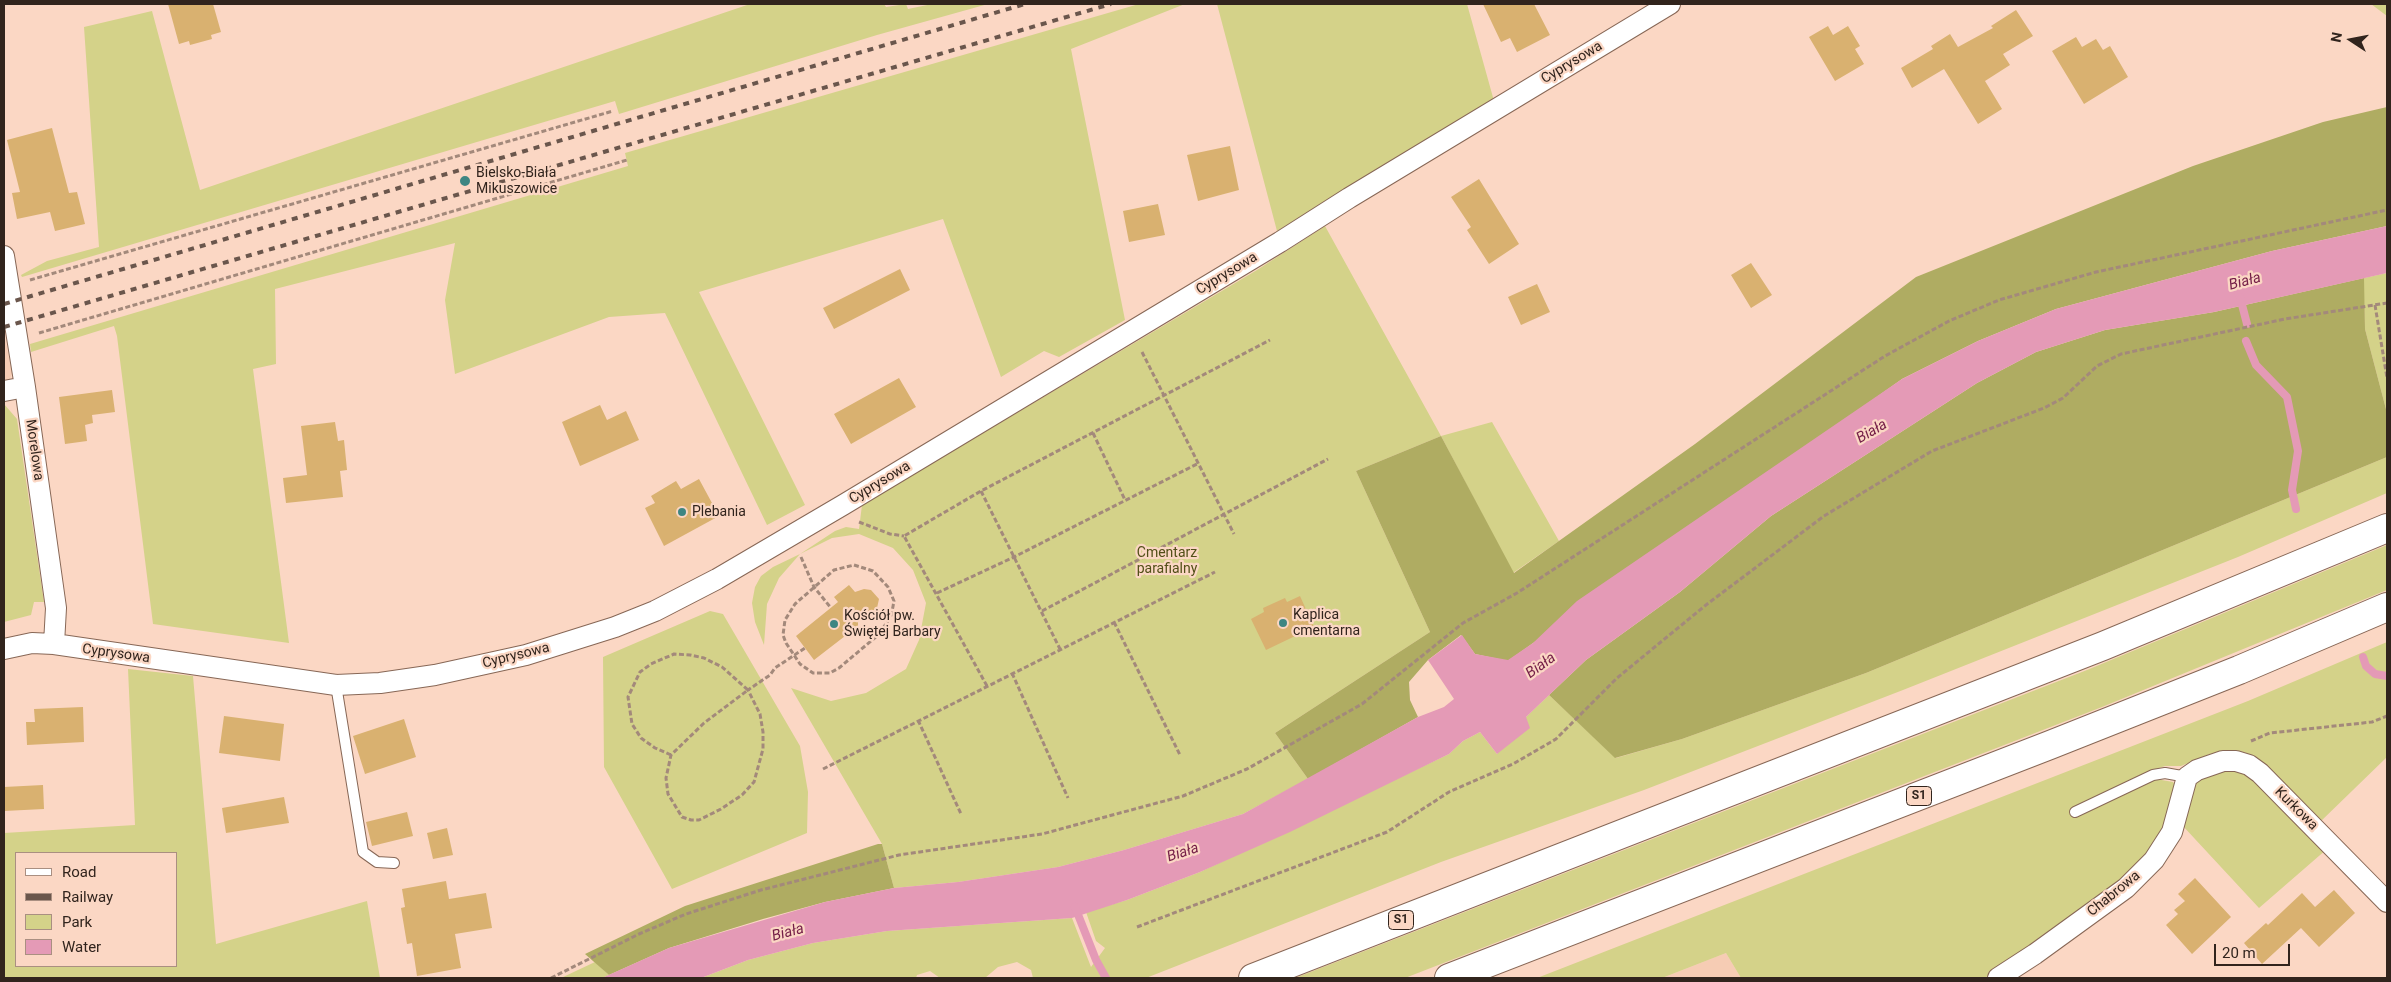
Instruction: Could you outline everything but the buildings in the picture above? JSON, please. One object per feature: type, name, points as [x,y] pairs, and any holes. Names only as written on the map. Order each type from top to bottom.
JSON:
[{"type":"highway","name":"S1","points":[[1253,978],[2104,646],[2387,528]]},
{"type":"highway","name":"S1","points":[[1449,978],[2059,741],[2387,607]]},
{"type":"street","name":"Cyprysowa","points":[[4,649],[32,644],[54,644],[336,685],[380,683],[434,675],[526,655],[574,641],[655,611],[717,579],[1134,337],[1670,4]]},
{"type":"street","name":"Morelowa","points":[[4,263],[25,387],[56,608],[54,644]]},
{"type":"street","points":[[4,391],[25,387]]},
{"type":"street","points":[[2188,777],[2208,765],[2236,761]]},
{"type":"street","name":"Kurkowa","points":[[2236,761],[2249,765],[2260,773],[2387,902]]},
{"type":"street","name":"Chabrowa","points":[[1998,978],[2035,954],[2126,888],[2154,860],[2172,832],[2188,777]]},
{"type":"lane","points":[[336,685],[363,852],[377,862],[394,864]]},
{"type":"lane","points":[[2075,812],[2153,775],[2165,773],[2188,777]]},
{"type":"path","points":[[8,286],[613,111]]},
{"type":"path","points":[[17,339],[627,160]]},
{"type":"path","points":[[551,978],[639,934],[686,914],[761,890],[899,856],[1042,834],[1183,796],[1247,769],[1362,704],[1463,623],[1517,593],[1885,356],[1949,321],[1999,300],[2096,272],[2387,210]]},
{"type":"path","points":[[1137,927],[1387,832],[1449,792],[1513,764],[1556,739],[1617,678],[1706,605],[1824,516],[1932,451],[2044,408],[2062,398],[2097,366],[2121,354],[2285,320],[2387,303]]},
{"type":"path","points":[[2375,305],[2387,378]]},
{"type":"path","points":[[1134,337],[1234,534]]},
{"type":"path","points":[[843,505],[850,515],[860,523],[890,534],[904,536],[982,491],[1270,340]]},
{"type":"path","points":[[1093,433],[1125,500]]},
{"type":"path","points":[[1042,611],[1328,458]]},
{"type":"path","points":[[937,593],[1014,557],[1197,464]]},
{"type":"path","points":[[982,491],[1060,649]]},
{"type":"path","points":[[790,536],[814,587],[831,608]]},
{"type":"path","points":[[904,536],[987,686]]},
{"type":"path","points":[[844,566],[864,567],[873,571],[881,578],[893,594],[894,601],[891,617],[870,642],[839,668],[830,673],[813,673],[806,670],[793,656],[783,635],[785,620],[795,604],[814,587],[834,570],[844,566]]},
{"type":"path","points":[[823,769],[1215,572]]},
{"type":"path","points":[[1114,622],[1180,756]]},
{"type":"path","points":[[670,755],[655,748],[641,738],[632,724],[628,697],[640,672],[674,654],[690,654],[704,658],[722,667],[748,690],[760,714],[763,749],[754,782],[742,795],[722,809],[699,820],[682,817],[668,794],[666,778],[670,755],[704,723],[748,690],[793,656],[805,648]]},
{"type":"path","points":[[1012,673],[1068,798]]},
{"type":"path","points":[[2236,761],[2242,749],[2254,739],[2270,733],[2372,722],[2387,716]]},
{"type":"path","points":[[918,720],[962,814]]},
{"type":"shaded area","points":[[2387,107],[2387,226],[2272,251],[2056,309],[1978,341],[1902,379],[1508,661],[1475,654],[1461,635],[1428,660],[1409,682],[1410,700],[1418,717],[1308,779],[1275,733],[1430,632],[1356,471],[1441,436],[1514,573],[1695,444],[1916,277],[2193,166],[2323,122]]},
{"type":"shaded area","points":[[2364,278],[2365,329],[2387,413],[2387,457],[1866,673],[1682,739],[1615,758],[1549,695],[1586,660],[1680,592],[1771,516],[1977,383],[2036,352],[2105,330],[2214,312]]},
{"type":"shaded area","points":[[4,338],[12,373],[10,379],[4,383]]},
{"type":"shaded area","points":[[882,844],[894,888],[825,902],[763,919],[669,948],[609,975],[585,954],[685,906]]},
{"type":"shaded area","points":[[1726,953],[1741,978],[1662,978]]},
{"type":"green space","points":[[750,4],[884,4],[886,7],[906,4],[908,9],[932,4],[988,4],[877,35],[619,114],[615,101],[22,277],[21,275],[47,261],[99,247],[84,27],[152,11],[200,190]]},
{"type":"green space","points":[[1139,4],[1185,4],[1071,49],[1125,320],[1059,357],[1044,351],[1001,377],[943,219],[699,292],[805,505],[767,525],[665,313],[609,317],[455,374],[445,300],[455,243],[275,289],[276,364],[253,369],[289,643],[153,624],[117,336],[114,326],[31,352],[30,344],[628,166],[625,153]]},
{"type":"green space","points":[[1217,4],[1467,4],[1494,101],[1277,231]]},
{"type":"green space","points":[[2371,4],[2387,4],[2387,16]]},
{"type":"green space","name":"Cmentarz parafialny","points":[[1325,226],[1441,436],[1356,471],[1430,632],[1275,733],[1308,779],[1243,814],[1124,850],[1058,867],[958,882],[894,888],[882,844],[791,688],[831,701],[866,693],[906,669],[919,640],[926,603],[913,570],[893,548],[859,534],[832,538],[800,554],[835,531],[846,527],[859,529],[862,505],[1257,270]]},
{"type":"green space","points":[[2387,273],[2387,413],[2365,329],[2364,278]]},
{"type":"green space","points":[[4,404],[17,419],[44,602],[34,602],[31,615],[4,622]]},
{"type":"green space","points":[[1492,422],[1559,541],[1513,573],[1441,436]]},
{"type":"green space","points":[[2387,457],[2387,493],[2238,557],[1644,790],[1441,862],[1146,978],[1033,978],[1031,970],[1017,962],[998,967],[985,978],[940,978],[930,971],[917,975],[916,978],[701,978],[748,960],[813,943],[887,931],[1072,918],[1091,967],[1105,948],[1096,941],[1086,912],[1127,900],[1200,872],[1449,754],[1463,741],[1480,732],[1497,754],[1526,717],[1549,695],[1616,758],[1682,739],[1866,673]]},
{"type":"green space","points":[[2387,545],[2387,590],[2102,707],[1405,978],[1295,978],[2087,670]]},
{"type":"green space","points":[[800,554],[779,578],[767,604],[764,645],[755,622],[752,603],[755,587],[761,576],[773,567]]},
{"type":"green space","points":[[710,611],[723,614],[800,746],[808,792],[807,833],[672,889],[604,767],[603,657]]},
{"type":"green space","points":[[2387,642],[2387,757],[2319,823],[2253,757],[2244,752],[2231,751],[2210,754],[2181,766],[2165,766],[2150,771],[2070,809],[2075,817],[2156,779],[2173,782],[2176,786],[2163,831],[2148,855],[2124,881],[1985,978],[1741,978],[1726,953],[1662,978],[1537,978],[2248,701]]},
{"type":"green space","points":[[128,669],[193,676],[216,944],[367,901],[380,978],[4,978],[4,833],[135,825]]},
{"type":"green space","points":[[2226,770],[2247,773],[2327,849],[2259,908],[2182,825],[2193,785],[2202,777]]},
{"type":"green space","points":[[595,962],[609,975],[602,978],[561,978]]},
{"type":"water","name":"Biała","points":[[2387,226],[2387,273],[2214,312],[2105,330],[2036,352],[1977,383],[1771,516],[1680,592],[1586,660],[1526,717],[1530,728],[1497,754],[1480,732],[1463,741],[1449,754],[1290,832],[1200,872],[1127,900],[1072,918],[887,931],[813,943],[748,960],[701,978],[602,978],[669,948],[825,902],[894,888],[958,882],[1058,867],[1124,850],[1243,814],[1418,717],[1444,707],[1454,699],[1428,660],[1462,635],[1475,654],[1508,660],[1533,643],[1577,601],[1902,379],[1978,341],[2056,309],[2272,251]]},
{"type":"waterway","name":"Biała","points":[[2240,297],[2247,324]]},
{"type":"waterway","points":[[2246,341],[2256,365],[2287,397],[2298,451],[2292,490],[2296,509]]},
{"type":"waterway","points":[[2363,657],[2366,666],[2375,674],[2387,676]]},
{"type":"waterway","points":[[1075,907],[1096,960],[1106,978]]},
{"type":"railway","points":[[4,304],[1025,4]]},
{"type":"railway","points":[[4,327],[1111,4]]},
{"type":"place","name":"Bielsko-Biała Mikuszowice","points":[[465,181]]},
{"type":"place","name":"Plebania","points":[[682,512]]},
{"type":"place","name":"Kaplica cmentarna","points":[[1283,623]]},
{"type":"place","name":"Kościół pw. Świętej Barbary","points":[[834,624]]}]
